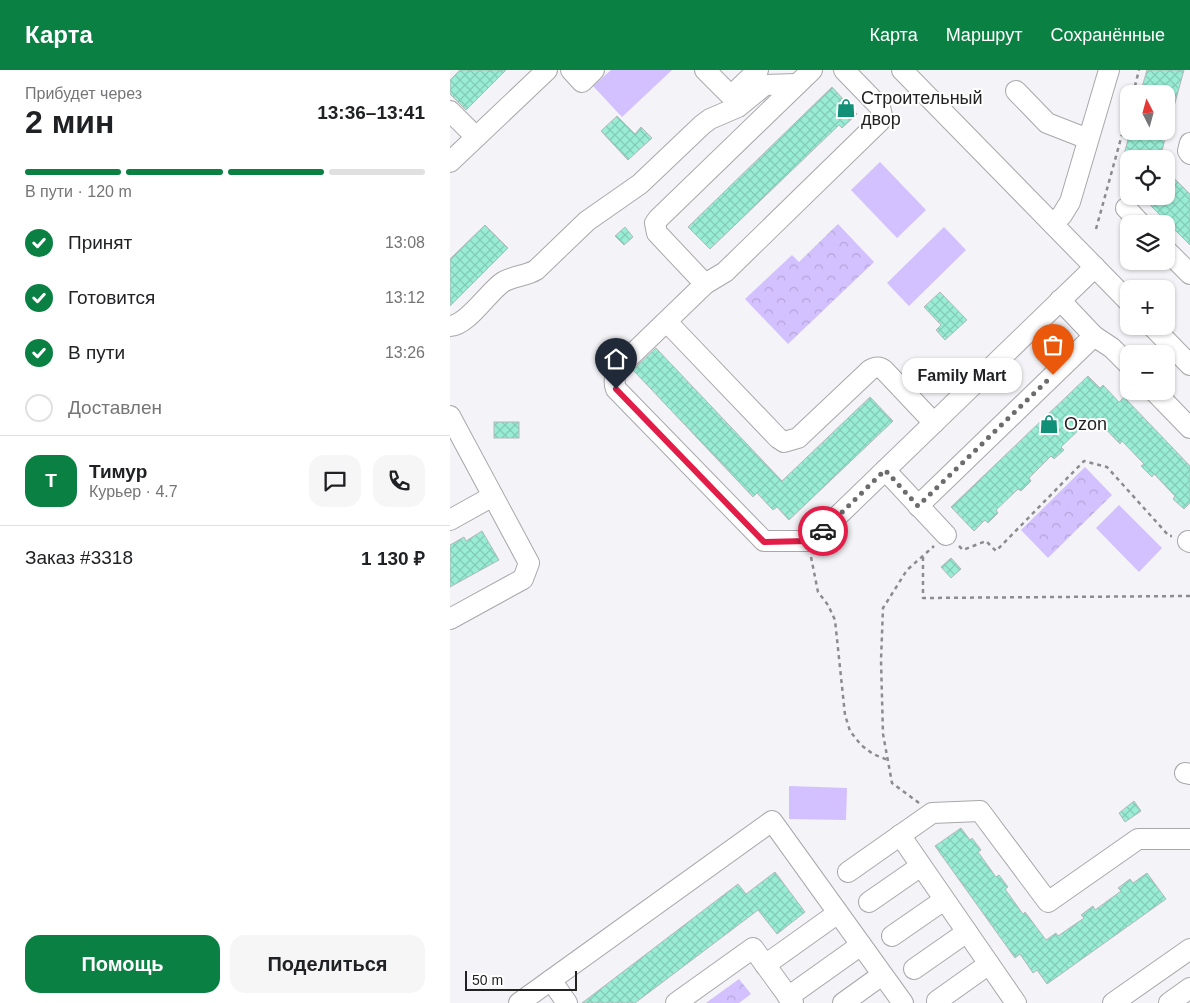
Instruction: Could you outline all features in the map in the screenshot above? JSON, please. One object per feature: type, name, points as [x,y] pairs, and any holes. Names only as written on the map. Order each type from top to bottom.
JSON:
[{"type":"street","points":[[450,162],[547,70]]},
{"type":"street","points":[[571,70],[582,82],[594,70]]},
{"type":"street","points":[[705,70],[731,96],[758,70]]},
{"type":"street","points":[[705,284],[657,233],[655,223],[812,70]]},
{"type":"street","points":[[844,70],[880,107],[882,116],[880,121],[725,272],[705,284],[620,366],[615,374],[614,382],[616,389],[764,542],[808,541],[817,536],[1094,267]]},
{"type":"street","points":[[902,70],[1120,293]]},
{"type":"street","points":[[1053,224],[1066,210],[1070,202],[1109,70]]},
{"type":"street","points":[[450,326],[461,322],[501,284],[509,279],[528,275],[536,270],[587,221],[640,184],[702,124],[738,107],[766,85],[796,84]]},
{"type":"street","points":[[1016,91],[1047,124],[1088,139]]},
{"type":"street","points":[[450,111],[476,138]]},
{"type":"street","points":[[1190,143],[1188,151],[1190,154]]},
{"type":"street","points":[[1126,208],[1133,215]]},
{"type":"street","points":[[1175,259],[1190,274]]},
{"type":"street","points":[[1060,300],[1094,336],[1112,348],[1120,356]]},
{"type":"street","points":[[667,322],[784,442],[798,438],[875,367],[880,367],[884,370],[934,423]]},
{"type":"street","points":[[1161,335],[1190,365]]},
{"type":"street","points":[[918,506],[1094,336]]},
{"type":"street","points":[[1163,400],[1190,428]]},
{"type":"street","points":[[450,416],[529,563],[523,579],[450,619]]},
{"type":"street","points":[[885,470],[946,535]]},
{"type":"street","points":[[450,520],[494,496]]},
{"type":"street","points":[[848,872],[932,813],[980,811],[1048,902],[1138,839],[1190,839]]},
{"type":"street","points":[[519,1003],[772,821],[903,1003]]},
{"type":"street","points":[[900,835],[989,964],[1010,1001]]},
{"type":"street","points":[[869,902],[921,866]]},
{"type":"street","points":[[892,936],[944,900]]},
{"type":"street","points":[[765,965],[838,913]]},
{"type":"street","points":[[914,969],[967,932]]},
{"type":"street","points":[[676,1003],[753,948],[790,1000],[860,944]]},
{"type":"street","points":[[1113,1003],[1190,949]]},
{"type":"street","points":[[936,1001],[989,964]]},
{"type":"street","points":[[843,1003],[882,975]]},
{"type":"street","points":[[551,980],[567,1003]]},
{"type":"street","points":[[1169,1003],[1190,988]]},
{"type":"path","points":[[1135,85],[1139,70]]},
{"type":"path","points":[[1096,230],[1121,140]]},
{"type":"path","points":[[963,550],[986,541],[996,551],[1084,461],[1107,467],[1169,536],[1189,541]]},
{"type":"path","points":[[808,541],[818,592],[828,605],[835,620],[846,715],[850,731],[861,745],[873,754],[888,761]]},
{"type":"path","points":[[932,813],[892,783],[883,734],[881,670],[883,608],[907,570],[923,557],[923,598],[1190,596]]},
{"type":"green space","points":[[611,70],[672,70],[622,117],[593,86]]},
{"type":"green space","points":[[880,162],[926,210],[897,238],[851,190]]},
{"type":"green space","points":[[838,224],[874,262],[788,344],[745,299],[792,255],[799,262]]},
{"type":"green space","points":[[944,227],[966,250],[909,306],[887,283]]},
{"type":"green space","points":[[1085,467],[1112,495],[1048,558],[1021,530]]},
{"type":"green space","points":[[1119,505],[1162,548],[1139,572],[1096,528]]},
{"type":"green space","points":[[789,786],[847,788],[846,820],[789,819]]},
{"type":"green space","points":[[739,979],[751,994],[739,1003],[706,1003]]},
{"type":"building","points":[[460,70],[506,70],[466,110],[450,94],[450,80]]},
{"type":"building","points":[[1147,70],[1184,70],[1175,103],[1175,85],[1143,85]]},
{"type":"building","points":[[832,87],[857,114],[842,128],[839,125],[710,249],[688,227]]},
{"type":"building","points":[[617,116],[635,134],[641,127],[652,138],[628,160],[601,131]]},
{"type":"building","points":[[1128,140],[1165,140],[1162,150],[1125,150]]},
{"type":"building","points":[[1175,179],[1190,194],[1190,245],[1175,230],[1175,215],[1160,215],[1150,205],[1175,205]]},
{"type":"building","points":[[485,225],[508,248],[450,306],[450,259]]},
{"type":"building","points":[[625,227],[633,237],[624,245],[615,236]]},
{"type":"building","points":[[940,292],[967,320],[945,340],[936,330],[941,325],[924,307]]},
{"type":"building","points":[[656,348],[782,481],[870,397],[893,421],[789,520],[777,507],[773,510],[757,493],[753,497],[633,370]]},
{"type":"building","points":[[1088,376],[1100,388],[1103,385],[1119,402],[1127,400],[1190,466],[1190,503],[1184,509],[1173,499],[1175,496],[1154,474],[1152,477],[1141,466],[1144,464],[1122,441],[1120,444],[1096,419],[1086,428],[1084,425],[1061,447],[1064,450],[1054,459],[1051,456],[1029,478],[1031,481],[1021,491],[1018,489],[996,510],[998,513],[988,523],[985,520],[974,531],[951,507]]},
{"type":"building","points":[[494,422],[519,422],[519,438],[494,438]]},
{"type":"building","points":[[482,531],[499,560],[450,587],[450,545],[464,537],[466,541]]},
{"type":"building","points":[[951,558],[961,569],[951,578],[941,567]]},
{"type":"building","points":[[1134,801],[1141,811],[1125,822],[1119,813]]},
{"type":"building","points":[[961,828],[970,840],[972,838],[981,850],[978,852],[996,877],[999,875],[1008,887],[1005,889],[1023,914],[1025,912],[1046,940],[1056,933],[1058,936],[1084,918],[1081,915],[1093,906],[1095,910],[1121,891],[1118,888],[1130,879],[1133,883],[1147,873],[1166,899],[1047,984],[1037,970],[1033,973],[1020,954],[1015,958],[935,846]]},
{"type":"building","points":[[775,872],[805,912],[777,934],[758,910],[635,1003],[582,1003],[738,884],[746,894]]},
{"type":"way so far","points":[[823,531],[885,470],[918,506],[1053,375]]},
{"type":"place","name":"Строительный двор","points":[[846,108]]},
{"type":"place","name":"Family Mart","points":[[1053,375]]},
{"type":"place","name":"Ozon","points":[[1049,424]]},
{"type":"route","points":[[616,389],[764,542],[808,541],[823,531]]}]
